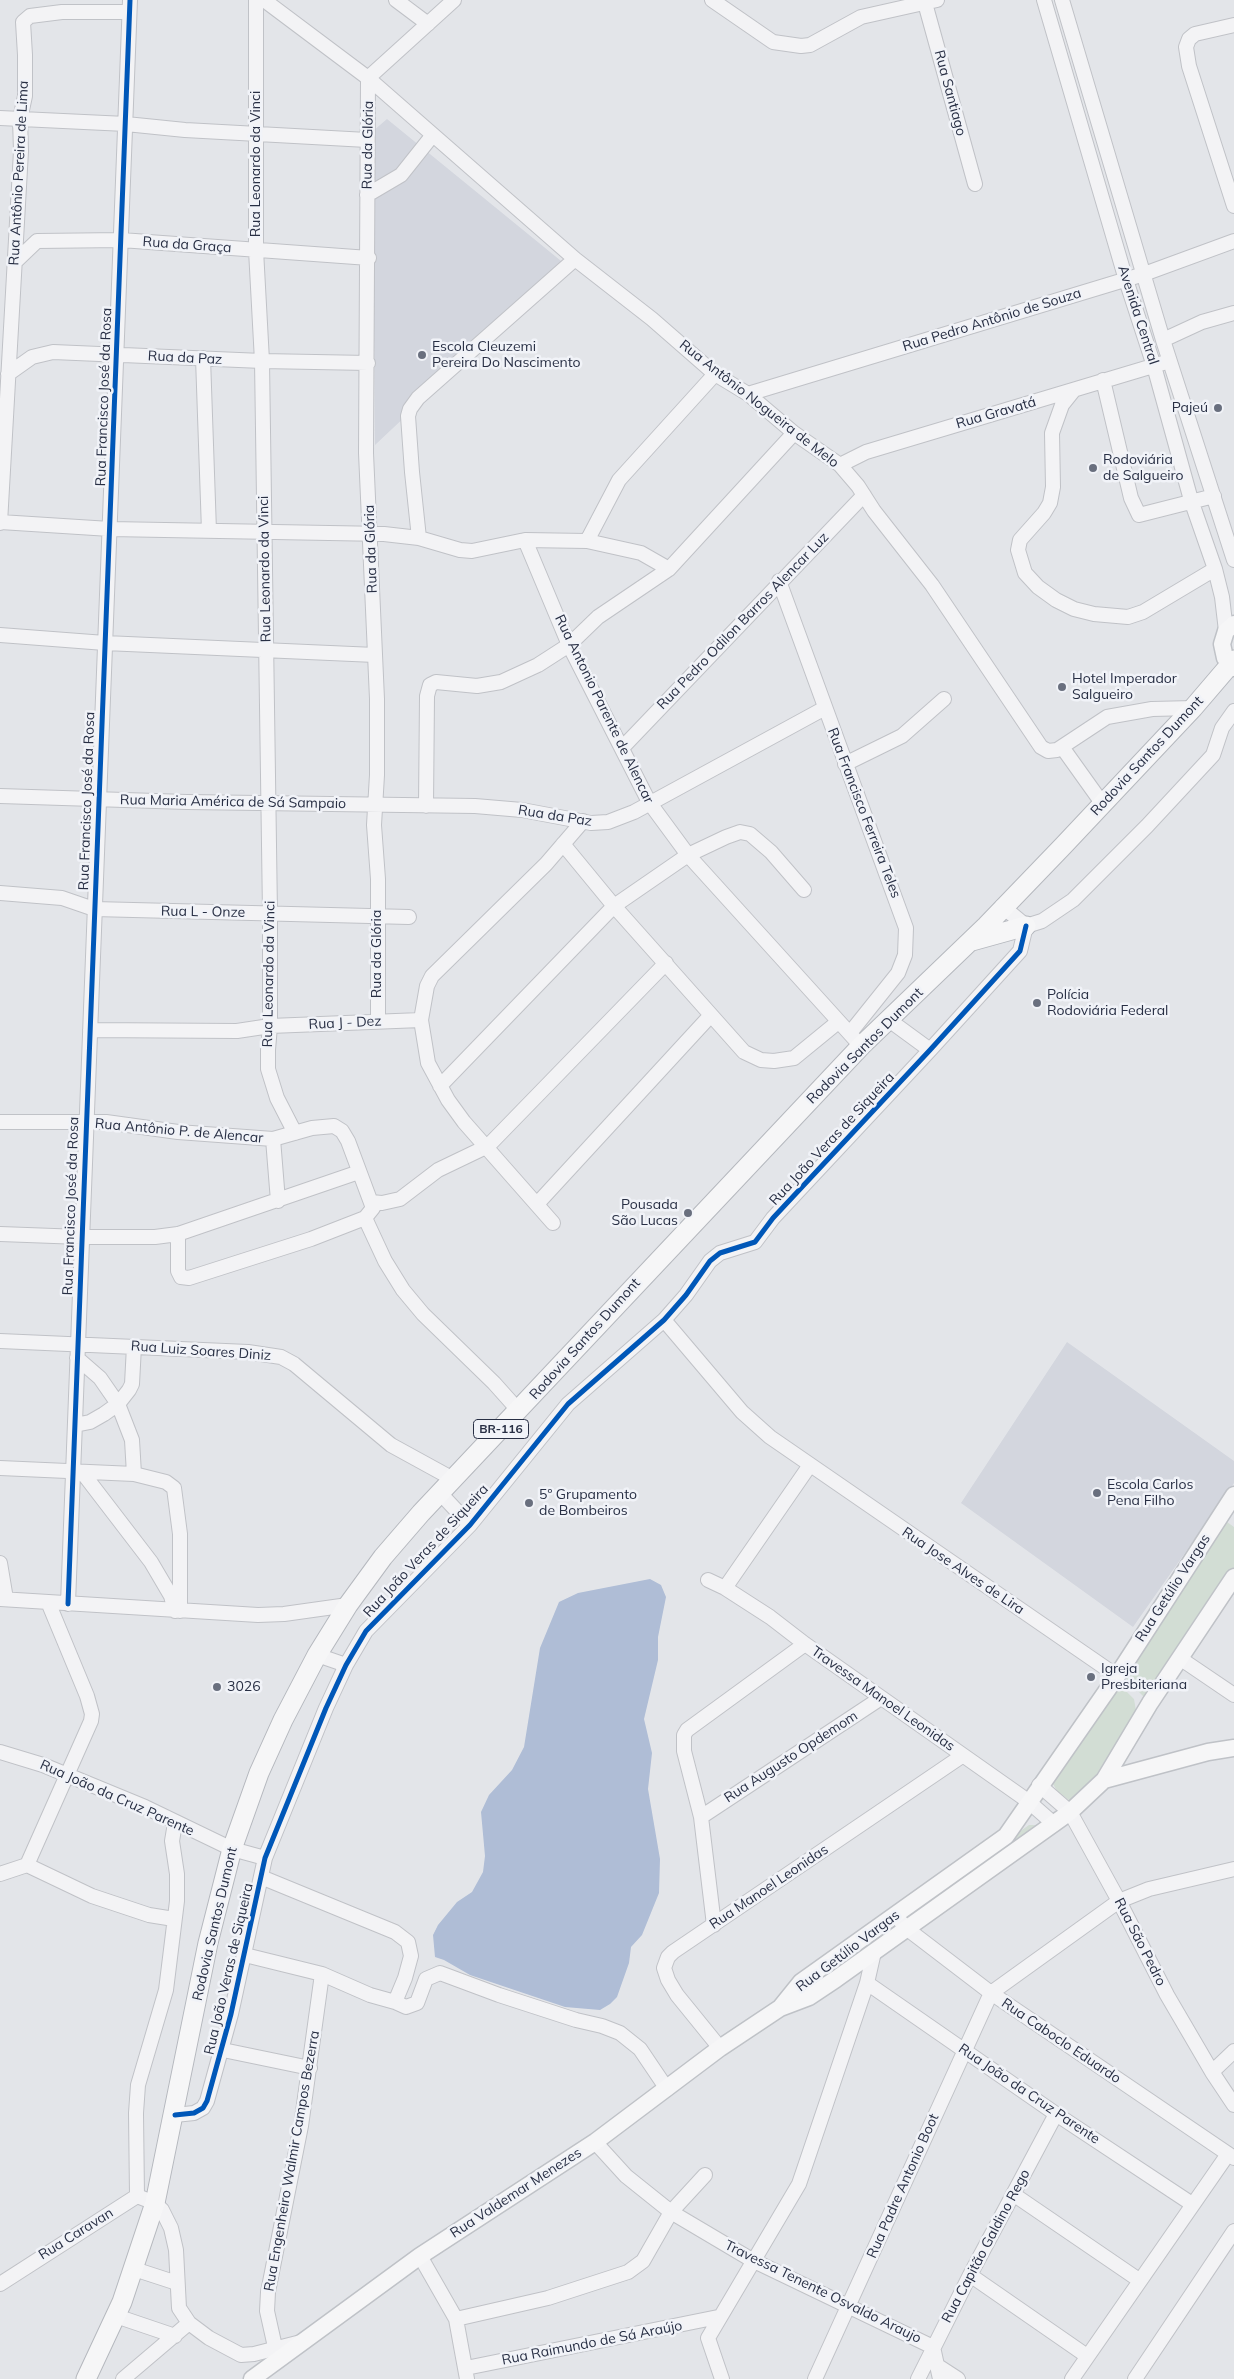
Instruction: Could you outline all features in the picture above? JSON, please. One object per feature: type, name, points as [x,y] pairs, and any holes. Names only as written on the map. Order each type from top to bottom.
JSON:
[{"type":"highway","name":"Rodovia Santos Dumont","points":[[86,2379],[116,2316],[134,2269],[155,2203],[175,2115],[208,1943],[232,1849],[269,1748],[318,1655],[348,1605],[383,1557],[453,1478],[519,1411],[856,1040],[889,1020],[970,941],[1193,708],[1232,664]]},
{"type":"highway","points":[[970,941],[1026,926]]},
{"type":"main road","points":[[1230,627],[1222,651],[1232,664]]},
{"type":"main road","name":"Rua Getúlio Vargas","points":[[780,2008],[809,1997],[874,1952],[901,1922],[1005,1837],[1231,1506]]},
{"type":"main road","name":"Rua Getúlio Vargas","points":[[780,2008],[801,1982],[901,1922],[1054,1824],[1070,1812],[1104,1780],[1150,1703],[1234,1577]]},
{"type":"main road","points":[[1104,1780],[1208,1752],[1234,1748]]},
{"type":"main road","name":"Rua Valdemar Menezes","points":[[252,2379],[420,2256],[595,2142],[720,2048],[780,2008]]},
{"type":"street","name":"Rua Leonardo da Vinci","points":[[256,0],[256,250],[262,361],[270,914],[268,1069],[276,1098],[295,1133]]},
{"type":"street","name":"Rua Antônio Nogueira de Melo","points":[[264,0],[368,78],[432,136],[575,259],[652,319],[715,374],[748,394],[794,433],[840,465],[932,585],[1041,747],[1053,752],[1062,748]]},
{"type":"street","points":[[396,0],[428,24]]},
{"type":"street","points":[[368,78],[454,0]]},
{"type":"street","points":[[712,0],[773,42],[801,46],[810,45],[861,17],[931,2]]},
{"type":"street","name":"Avenida Central","points":[[1044,0],[1126,280],[1154,366],[1191,500],[1215,569],[1230,627]]},
{"type":"street","name":"Avenida Central","points":[[1062,0],[1163,340],[1234,560]]},
{"type":"street","name":"Rua Santiago","points":[[931,2],[975,184]]},
{"type":"street","name":"Rua Antônio Pereira de Lima","points":[[0,522],[20,151],[20,119],[25,96],[25,55],[22,27],[26,18],[30,16],[129,6]]},
{"type":"street","name":"Rua Francisco José da Rosa","points":[[68,1604],[78,1472],[75,1425],[77,1343],[126,124],[129,6]]},
{"type":"street","points":[[1234,25],[1195,34],[1189,40],[1186,48],[1189,66],[1234,206]]},
{"type":"street","name":"Rua da Glória","points":[[368,78],[367,194],[369,258],[366,453],[378,718],[377,805],[374,825],[378,865],[378,1021]]},
{"type":"street","points":[[0,118],[126,124],[367,140]]},
{"type":"street","points":[[367,194],[401,175],[432,136]]},
{"type":"street","name":"Rua da Graça","points":[[14,263],[37,240],[121,240],[369,258]]},
{"type":"street","name":"Rua Pedro Antônio de Souza","points":[[748,394],[1126,280],[1234,241]]},
{"type":"street","points":[[419,538],[408,416],[410,409],[418,398],[575,259]]},
{"type":"street","points":[[1163,340],[1202,322],[1234,313]]},
{"type":"street","name":"Rua da Paz","points":[[8,374],[24,361],[41,353],[53,352],[262,361],[368,363]]},
{"type":"street","points":[[203,358],[209,531]]},
{"type":"street","name":"Rua Gravatá","points":[[840,465],[866,452],[1171,361]]},
{"type":"street","points":[[587,542],[619,480],[715,374]]},
{"type":"street","points":[[1103,380],[1128,491],[1138,516],[1191,500],[1214,496]]},
{"type":"street","points":[[1074,390],[1062,405],[1052,433],[1052,487],[1050,502],[1044,513],[1020,540],[1018,550],[1020,562],[1025,573],[1056,600],[1074,609],[1111,617],[1128,617],[1143,612],[1215,569]]},
{"type":"street","points":[[426,806],[427,696],[430,685],[436,682],[477,686],[501,682],[538,665],[570,645],[598,616],[669,569],[794,433]]},
{"type":"street","name":"Rua Pedro Odilon Barros Alencar Luz","points":[[623,747],[779,581],[864,495]]},
{"type":"street","points":[[0,522],[110,529],[370,535],[419,538],[460,550],[472,551],[524,540],[587,542],[641,553],[669,569]]},
{"type":"street","name":"Rua Antonio Parente de Alencar","points":[[524,540],[570,645],[649,802],[688,855],[856,1040]]},
{"type":"street","name":"Rua Francisco Ferreira Teles","points":[[779,581],[902,916],[907,944],[898,973],[856,1040]]},
{"type":"street","points":[[0,635],[105,643],[375,655]]},
{"type":"street","points":[[845,764],[902,736],[944,699]]},
{"type":"street","name":"Rua da Paz","points":[[377,805],[475,806],[522,810],[597,823],[618,820],[825,708]]},
{"type":"street","points":[[1102,804],[1062,748],[1107,717],[1152,709],[1193,708]]},
{"type":"street","points":[[1002,906],[1026,926],[1042,921],[1073,900],[1148,826],[1213,755],[1222,728],[1234,711]]},
{"type":"street","name":"Rua Maria América de Sá Sampaio","points":[[0,796],[377,805]]},
{"type":"street","points":[[553,1223],[488,1146],[464,1122],[440,1086],[428,1063],[421,1020],[427,986],[432,976],[514,896],[584,821]]},
{"type":"street","points":[[440,1086],[614,906],[688,855],[740,832],[750,834],[771,852],[804,890]]},
{"type":"street","points":[[564,844],[614,906],[744,1052],[761,1060],[774,1061],[794,1058],[838,1022]]},
{"type":"street","name":"Rua L - Onze","points":[[0,894],[62,898],[94,909],[408,917]]},
{"type":"street","name":"Rua João Veras de Siqueira","points":[[175,2115],[194,2113],[203,2108],[223,2050],[265,1858],[326,1708],[346,1665],[366,1631],[470,1525],[568,1404],[664,1320],[715,1257],[755,1242],[773,1218],[930,1050],[1020,950],[1026,926]]},
{"type":"street","points":[[371,1202],[400,1199],[438,1170],[488,1146],[666,963]]},
{"type":"street","points":[[537,1204],[711,1015]]},
{"type":"street","name":"Rua J - Dez","points":[[270,1026],[421,1020]]},
{"type":"street","points":[[889,1020],[930,1050]]},
{"type":"street","points":[[90,1030],[237,1031],[270,1026]]},
{"type":"street","name":"Rua Antônio P. de Alencar","points":[[0,1122],[106,1122],[178,1132],[273,1139],[326,1126],[339,1128],[348,1141],[359,1172]]},
{"type":"street","points":[[273,1139],[278,1201]]},
{"type":"street","points":[[0,1234],[81,1237],[155,1237],[178,1234],[359,1172],[373,1210],[367,1217],[269,1254],[189,1278],[181,1277],[178,1271],[178,1234]]},
{"type":"street","points":[[367,1217],[385,1262],[403,1290],[422,1314],[494,1383],[519,1411]]},
{"type":"street","name":"Rua Jose Alves de Lira","points":[[664,1320],[742,1412],[770,1437],[1116,1676]]},
{"type":"street","name":"Rua Luiz Soares Diniz","points":[[0,1341],[77,1343],[273,1355],[286,1359],[391,1445],[453,1478]]},
{"type":"street","points":[[75,1425],[100,1417],[118,1404],[132,1384],[134,1346]]},
{"type":"street","points":[[77,1358],[100,1378],[118,1404],[132,1440],[134,1474]]},
{"type":"street","points":[[725,1588],[810,1465]]},
{"type":"street","points":[[0,1468],[134,1474],[172,1485],[176,1491],[180,1534],[178,1611]]},
{"type":"street","points":[[78,1472],[151,1562],[178,1611]]},
{"type":"street","points":[[440,1493],[470,1525]]},
{"type":"street","points":[[0,1563],[3,1599],[178,1611],[284,1614],[348,1605]]},
{"type":"street","name":"Travessa Manoel Leonidas","points":[[708,1580],[725,1588],[770,1617],[962,1756],[1028,1801],[1054,1824]]},
{"type":"street","points":[[27,1865],[84,1737],[92,1714],[87,1696],[48,1602]]},
{"type":"street","points":[[714,1925],[701,1816],[684,1751],[684,1735],[687,1730],[805,1644]]},
{"type":"street","points":[[318,1655],[346,1665]]},
{"type":"street","points":[[1181,1659],[1234,1696]]},
{"type":"street","name":"Rua Augusto Opdemom","points":[[701,1816],[881,1698]]},
{"type":"street","name":"Rua João da Cruz Parente","points":[[0,1752],[35,1762],[146,1807],[175,1823],[232,1849],[265,1858]]},
{"type":"street","name":"Rua Manoel Leonidas","points":[[720,2048],[677,1995],[665,1974],[664,1968],[673,1952],[962,1756]]},
{"type":"street","name":"Rua São Pedro","points":[[1039,1786],[1070,1812],[1119,1901],[1167,1995],[1212,2072],[1234,2105]]},
{"type":"street","points":[[175,1823],[172,1841],[178,1887],[162,2008],[147,2050],[138,2085],[136,2113],[137,2196],[155,2203],[162,2210],[171,2228],[176,2250],[179,2308],[189,2323],[209,2338],[241,2355],[254,2354],[303,2341]]},
{"type":"street","points":[[0,1874],[27,1865],[92,1896],[149,1915],[174,1918]]},
{"type":"street","points":[[991,1993],[1119,1901],[1149,1889],[1234,1869]]},
{"type":"street","points":[[261,1877],[395,1932],[406,1939],[410,1947],[411,1956],[405,1978],[394,2002]]},
{"type":"street","name":"Rua Caboclo Eduardo","points":[[901,1922],[991,1993],[1231,2156]]},
{"type":"street","points":[[722,2379],[708,2338],[718,2317],[799,2184],[867,1983],[874,1952]]},
{"type":"street","points":[[245,1955],[322,1974],[370,1995],[406,2007],[417,2003],[426,1979],[440,1973],[499,1995],[620,2033],[640,2049],[667,2088]]},
{"type":"street","name":"Rua Engenheiro Walmir Campos Bezerra","points":[[275,2347],[267,2316],[268,2292],[310,2068],[322,1974]]},
{"type":"street","name":"Rua João da Cruz Parente","points":[[867,1983],[1056,2114],[1192,2204]]},
{"type":"street","name":"Rua Padre Antonio Boot","points":[[814,2379],[991,1993]]},
{"type":"street","points":[[223,2050],[310,2068]]},
{"type":"street","points":[[1212,2072],[1234,2051]]},
{"type":"street","name":"Rua Capitão Galdino Rego","points":[[918,2379],[970,2275],[1056,2114]]},
{"type":"street","name":"Travessa Tenente Osvaldo Araujo","points":[[595,2142],[626,2176],[670,2212],[752,2260],[933,2347],[939,2372]]},
{"type":"street","points":[[1072,2379],[1192,2204],[1231,2156]]},
{"type":"street","points":[[456,2319],[548,2298],[628,2272],[643,2260],[670,2212],[705,2175]]},
{"type":"street","points":[[1013,2194],[1139,2280]]},
{"type":"street","name":"Rua Caravan","points":[[0,2284],[137,2196]]},
{"type":"street","points":[[1135,2379],[1234,2231]]},
{"type":"street","points":[[420,2256],[456,2319],[467,2373]]},
{"type":"street","points":[[134,2269],[177,2284]]},
{"type":"street","points":[[970,2275],[1087,2356]]},
{"type":"street","points":[[116,2316],[175,2336]]},
{"type":"street","name":"Rua Raimundo de Sá Araújo","points":[[467,2373],[718,2317]]},
{"type":"street","points":[[123,2379],[189,2323]]},
{"type":"street","points":[[939,2372],[958,2379]]},
{"type":"shaded area","name":"Escola Cleuzemi Pereira Do Nascimento","points":[[387,119],[566,265],[375,445],[373,131]]},
{"type":"shaded area","name":"Escola Carlos Pena Filho","points":[[1067,1342],[1234,1461],[1234,1483],[1133,1627],[961,1503]]},
{"type":"shaded area","points":[[1227,1522],[1234,1527],[1234,1570],[1146,1699],[1122,1675]]},
{"type":"shaded area","points":[[1118,1689],[1127,1692],[1134,1699],[1136,1711],[1088,1788],[1077,1798],[1070,1801],[1057,1791],[1053,1784],[1053,1773],[1111,1692]]},
{"type":"shaded area","points":[[1029,1825],[1036,1825],[1036,1829],[914,1918],[909,1916],[908,1911]]},
{"type":"water","points":[[650,1579],[661,1585],[666,1597],[658,1637],[658,1660],[644,1719],[652,1753],[648,1789],[660,1859],[659,1893],[642,1935],[631,1947],[629,1963],[617,1997],[600,2010],[565,2007],[470,1975],[435,1957],[433,1935],[438,1925],[457,1902],[472,1892],[483,1872],[485,1856],[481,1812],[489,1795],[512,1770],[524,1747],[540,1648],[559,1602],[578,1593]]},
{"type":"cycle path","points":[[68,1604],[130,0]]},
{"type":"cycle path","points":[[175,2115],[194,2113],[203,2108],[207,2101],[231,2014],[265,1858],[326,1708],[346,1665],[366,1631],[470,1525],[568,1404],[664,1320],[686,1295],[710,1261],[720,1253],[755,1242],[773,1218],[1020,951],[1026,926]]},
{"type":"place","name":"Escola Cleuzemi Pereira Do Nascimento","points":[[422,355]]},
{"type":"place","name":"Pajeú","points":[[1218,408]]},
{"type":"place","name":"Rodoviária de Salgueiro","points":[[1093,468]]},
{"type":"place","name":"Hotel Imperador Salgueiro","points":[[1062,687]]},
{"type":"place","name":"Polícia Rodoviária Federal","points":[[1037,1003]]},
{"type":"place","name":"Pousada São Lucas","points":[[688,1213]]},
{"type":"place","name":"Escola Carlos Pena Filho","points":[[1097,1493]]},
{"type":"place","name":"5º Grupamento de Bombeiros","points":[[529,1503]]},
{"type":"place","name":"Igreja Presbiteriana","points":[[1091,1677]]},
{"type":"place","name":"3026","points":[[217,1687]]}]
